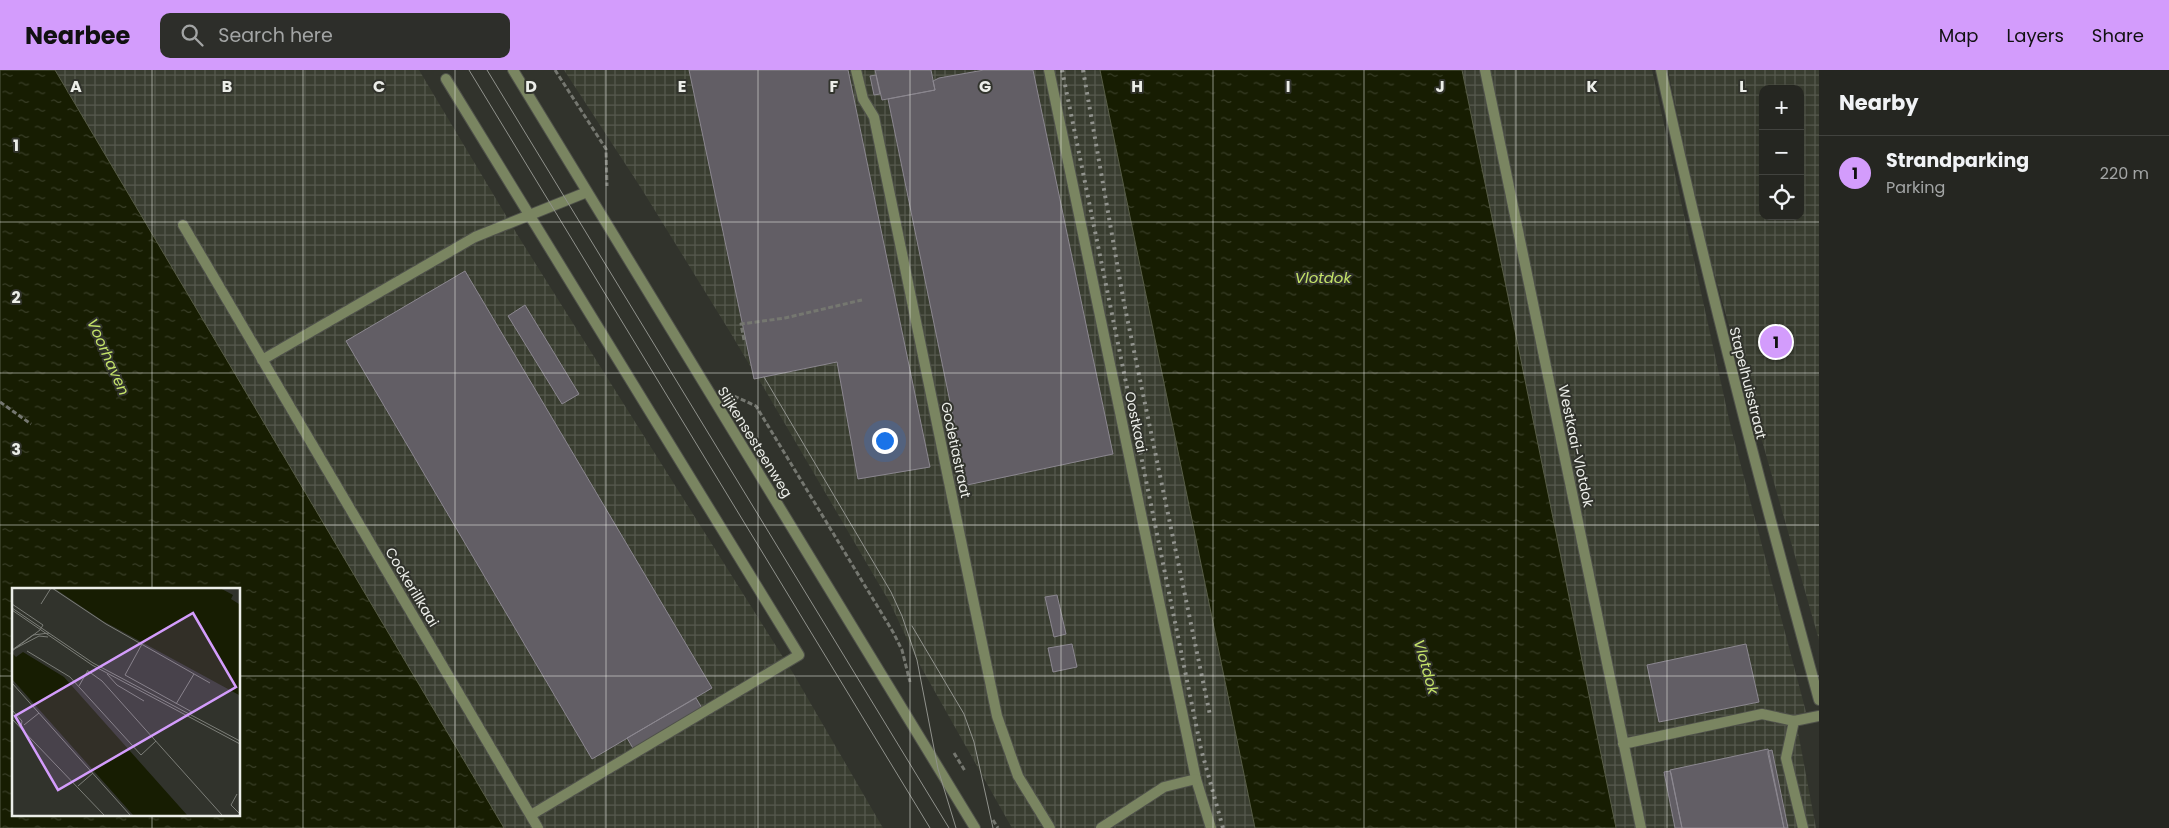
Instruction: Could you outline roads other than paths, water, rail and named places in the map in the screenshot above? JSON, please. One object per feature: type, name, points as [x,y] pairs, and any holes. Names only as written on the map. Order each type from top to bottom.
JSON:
[{"type":"street","name":"Slijkensesteenweg","points":[[513,70],[975,828]]},
{"type":"street","name":"Godetiastraat","points":[[856,70],[863,99],[874,118],[997,716],[1018,776],[1050,828]]},
{"type":"street","name":"Oostkaai","points":[[1049,70],[1196,779],[1211,828]]},
{"type":"street","name":"Westkaai-Vlotdok","points":[[1485,70],[1640,828]]},
{"type":"street","name":"Stapelhuisstraat","points":[[1660,70],[1694,220],[1746,430],[1819,700]]},
{"type":"street","points":[[446,79],[799,655],[531,815]]},
{"type":"street","points":[[262,360],[474,237],[587,192]]},
{"type":"street","name":"Cockerillkaai","points":[[183,226],[538,828]]},
{"type":"street","points":[[1623,744],[1762,714],[1794,721],[1819,716]]},
{"type":"street","points":[[1794,721],[1786,758],[1803,828]]},
{"type":"street","points":[[1101,828],[1164,787],[1196,779]]},
{"type":"water","name":"Voorhaven","points":[[0,70],[55,70],[504,828],[0,828]]},
{"type":"water","name":"Vlotdok","points":[[1100,70],[1462,70],[1616,828],[1255,828]]},
{"type":"tram line","points":[[469,70],[930,828]]},
{"type":"tram line","points":[[487,70],[949,828]]},
{"type":"tram line","points":[[764,377],[891,592],[902,616],[917,660],[938,769],[956,828]]},
{"type":"tram line","points":[[912,626],[964,714],[974,742],[993,828]]},
{"type":"railway","points":[[1062,70],[1201,749],[1223,828]]},
{"type":"railway","points":[[1083,70],[1124,303],[1210,715]]},
{"type":"place","name":"Strandparking","points":[[1776,342]]}]
